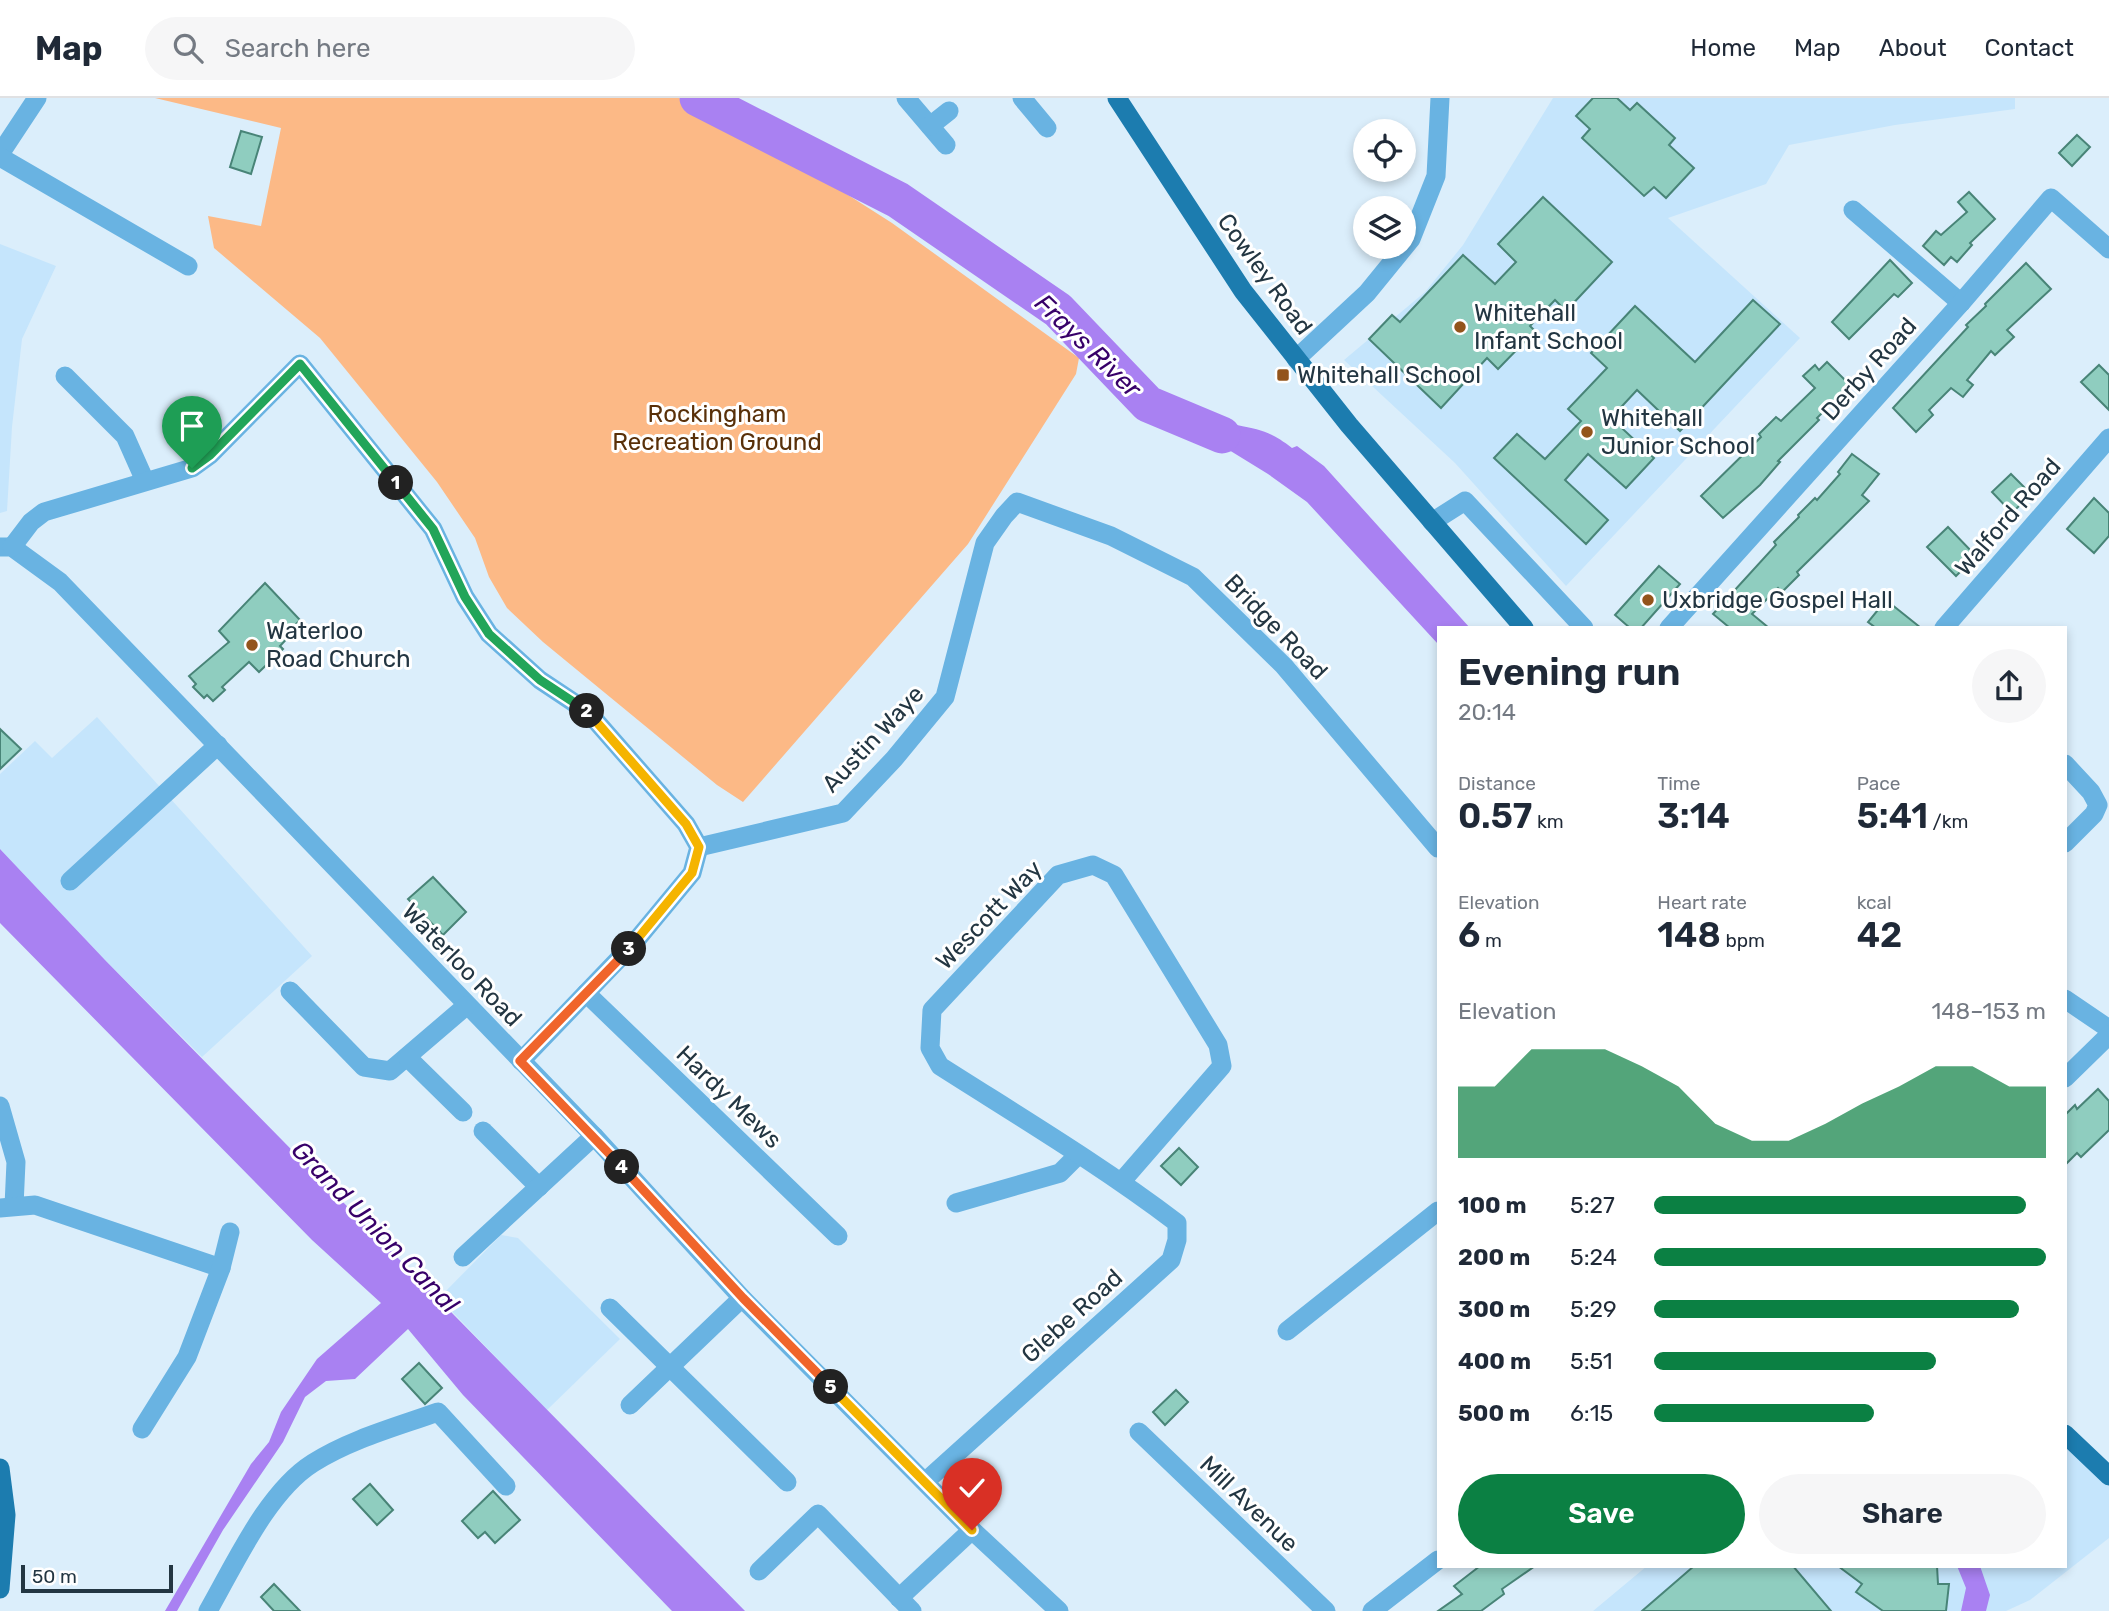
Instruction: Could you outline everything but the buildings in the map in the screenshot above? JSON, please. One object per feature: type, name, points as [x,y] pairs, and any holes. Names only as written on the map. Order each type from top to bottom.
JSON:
[{"type":"main road","name":"Cowley Road","points":[[1117,98],[1243,291],[1296,359],[1522,626]]},
{"type":"main road","points":[[2067,1436],[2109,1476]]},
{"type":"main road","points":[[0,1468],[6,1515],[0,1589]]},
{"type":"street","points":[[37,98],[0,156],[188,267]]},
{"type":"street","points":[[906,98],[946,145]]},
{"type":"street","points":[[1022,98],[1047,128]]},
{"type":"street","points":[[1296,359],[1367,293],[1410,239],[1436,176],[1440,98]]},
{"type":"street","points":[[930,126],[949,111]]},
{"type":"street","name":"Derby Road","points":[[1671,626],[1961,303],[2051,198],[2109,249]]},
{"type":"street","points":[[1853,210],[1961,303]]},
{"type":"street","points":[[6,547],[44,512],[192,468],[210,455],[300,364],[433,529],[465,597],[489,634],[540,680],[588,712],[686,824],[699,847],[692,873],[634,943],[520,1061]]},
{"type":"street","points":[[65,376],[125,436],[145,481]]},
{"type":"street","name":"Walford Road","points":[[1946,626],[2109,438]]},
{"type":"street","points":[[1432,522],[1465,501],[1582,626]]},
{"type":"street","name":"Austin Waye","points":[[699,847],[844,813],[945,697],[985,543],[1017,502],[1030,505]]},
{"type":"street","name":"Bridge Road","points":[[1030,505],[1111,536],[1193,577],[1284,666],[1437,847]]},
{"type":"street","name":"Waterloo Road","points":[[6,547],[61,582],[466,1006],[594,1136],[743,1298],[972,1530],[1059,1611]]},
{"type":"street","points":[[70,881],[218,745]]},
{"type":"street","points":[[2067,766],[2091,792],[2098,806],[2096,812],[2067,841]]},
{"type":"street","name":"Wescott Way","points":[[1093,865],[1114,875],[1218,1045],[1222,1066],[1122,1181],[940,1066],[930,1048],[932,1010],[1058,875],[1093,865]]},
{"type":"street","points":[[289,991],[365,1068],[390,1071],[466,1006]]},
{"type":"street","name":"Hardy Mews","points":[[586,993],[838,1236]]},
{"type":"street","points":[[2067,1000],[2109,1029]]},
{"type":"street","points":[[2067,1076],[2109,1035]]},
{"type":"street","points":[[407,1057],[463,1112]]},
{"type":"street","points":[[0,1106],[16,1162],[7,1207],[35,1205],[221,1268]]},
{"type":"street","points":[[483,1131],[539,1186]]},
{"type":"street","points":[[463,1257],[594,1136]]},
{"type":"street","points":[[956,1203],[1060,1173],[1077,1155]]},
{"type":"street","name":"Glebe Road","points":[[926,1481],[1171,1260],[1177,1240],[1177,1223],[1122,1181]]},
{"type":"street","points":[[1287,1331],[1437,1212]]},
{"type":"street","points":[[142,1429],[187,1357],[221,1268],[230,1232]]},
{"type":"street","points":[[630,1405],[743,1298]]},
{"type":"street","points":[[610,1308],[787,1482]]},
{"type":"street","points":[[208,1611],[282,1489],[311,1464],[347,1444],[438,1412],[506,1486]]},
{"type":"street","name":"Mill Avenue","points":[[1139,1432],[1326,1611]]},
{"type":"street","points":[[759,1571],[818,1514],[906,1604],[972,1530]]},
{"type":"street","points":[[1372,1611],[1437,1561]]},
{"type":"shaded area","points":[[1553,98],[2015,98],[2015,109],[1895,125],[1789,145],[1766,184],[1668,218],[1800,338],[1566,586],[1455,463],[1344,360],[1425,292],[1463,245]]},
{"type":"shaded area","points":[[0,244],[56,266],[22,339],[12,427],[7,511],[0,513]]},
{"type":"shaded area","points":[[1186,403],[1224,421],[1266,432],[1292,448],[1297,446],[1324,466],[1468,626],[1437,626],[1437,643],[1307,502],[1229,450],[1171,423]]},
{"type":"shaded area","points":[[97,717],[312,956],[202,1057],[0,849],[0,774],[35,741],[52,758]]},
{"type":"shaded area","points":[[0,849],[105,960],[745,1611],[672,1611],[463,1395],[408,1329],[355,1379],[326,1381],[305,1397],[283,1442],[223,1530],[177,1611],[165,1611],[251,1464],[269,1442],[281,1412],[317,1359],[381,1303],[312,1240],[0,923]]},
{"type":"shaded area","points":[[501,1235],[518,1238],[620,1339],[547,1410],[439,1298]]},
{"type":"shaded area","points":[[2067,1438],[2109,1478],[2109,1538],[2030,1600],[2006,1611],[1593,1611],[1645,1568],[2067,1568]]},
{"type":"shaded area","points":[[1958,1568],[1981,1568],[1990,1595],[1986,1611],[1961,1611],[1966,1588]]},
{"type":"green space","name":"Rockingham Recreation Ground","points":[[155,98],[679,98],[739,135],[834,186],[892,223],[1079,358],[1076,374],[968,544],[743,802],[717,785],[543,642],[507,608],[489,577],[475,538],[437,482],[320,338],[214,248],[208,216],[261,226],[281,128]]},
{"type":"waterway","name":"Frays River","points":[[698,98],[898,200],[1058,310],[1148,404],[1222,435]]},
{"type":"place","name":"Whitehall Infant School","points":[[1460,327]]},
{"type":"place","name":"Whitehall School","points":[[1283,375]]},
{"type":"place","name":"Whitehall Junior School","points":[[1587,432]]},
{"type":"place","name":"Uxbridge Gospel Hall","points":[[1648,600]]},
{"type":"place","name":"Waterloo Road Church","points":[[252,645]]},
{"type":"route","points":[[192,468],[210,455],[300,364],[433,529],[465,597],[489,634],[540,680],[588,712],[686,824],[699,847],[692,873],[634,943],[520,1061],[594,1136],[743,1298],[972,1530]]},
{"type":"water label","name":"Grand Union Canal","points":[[375,1227]]}]
